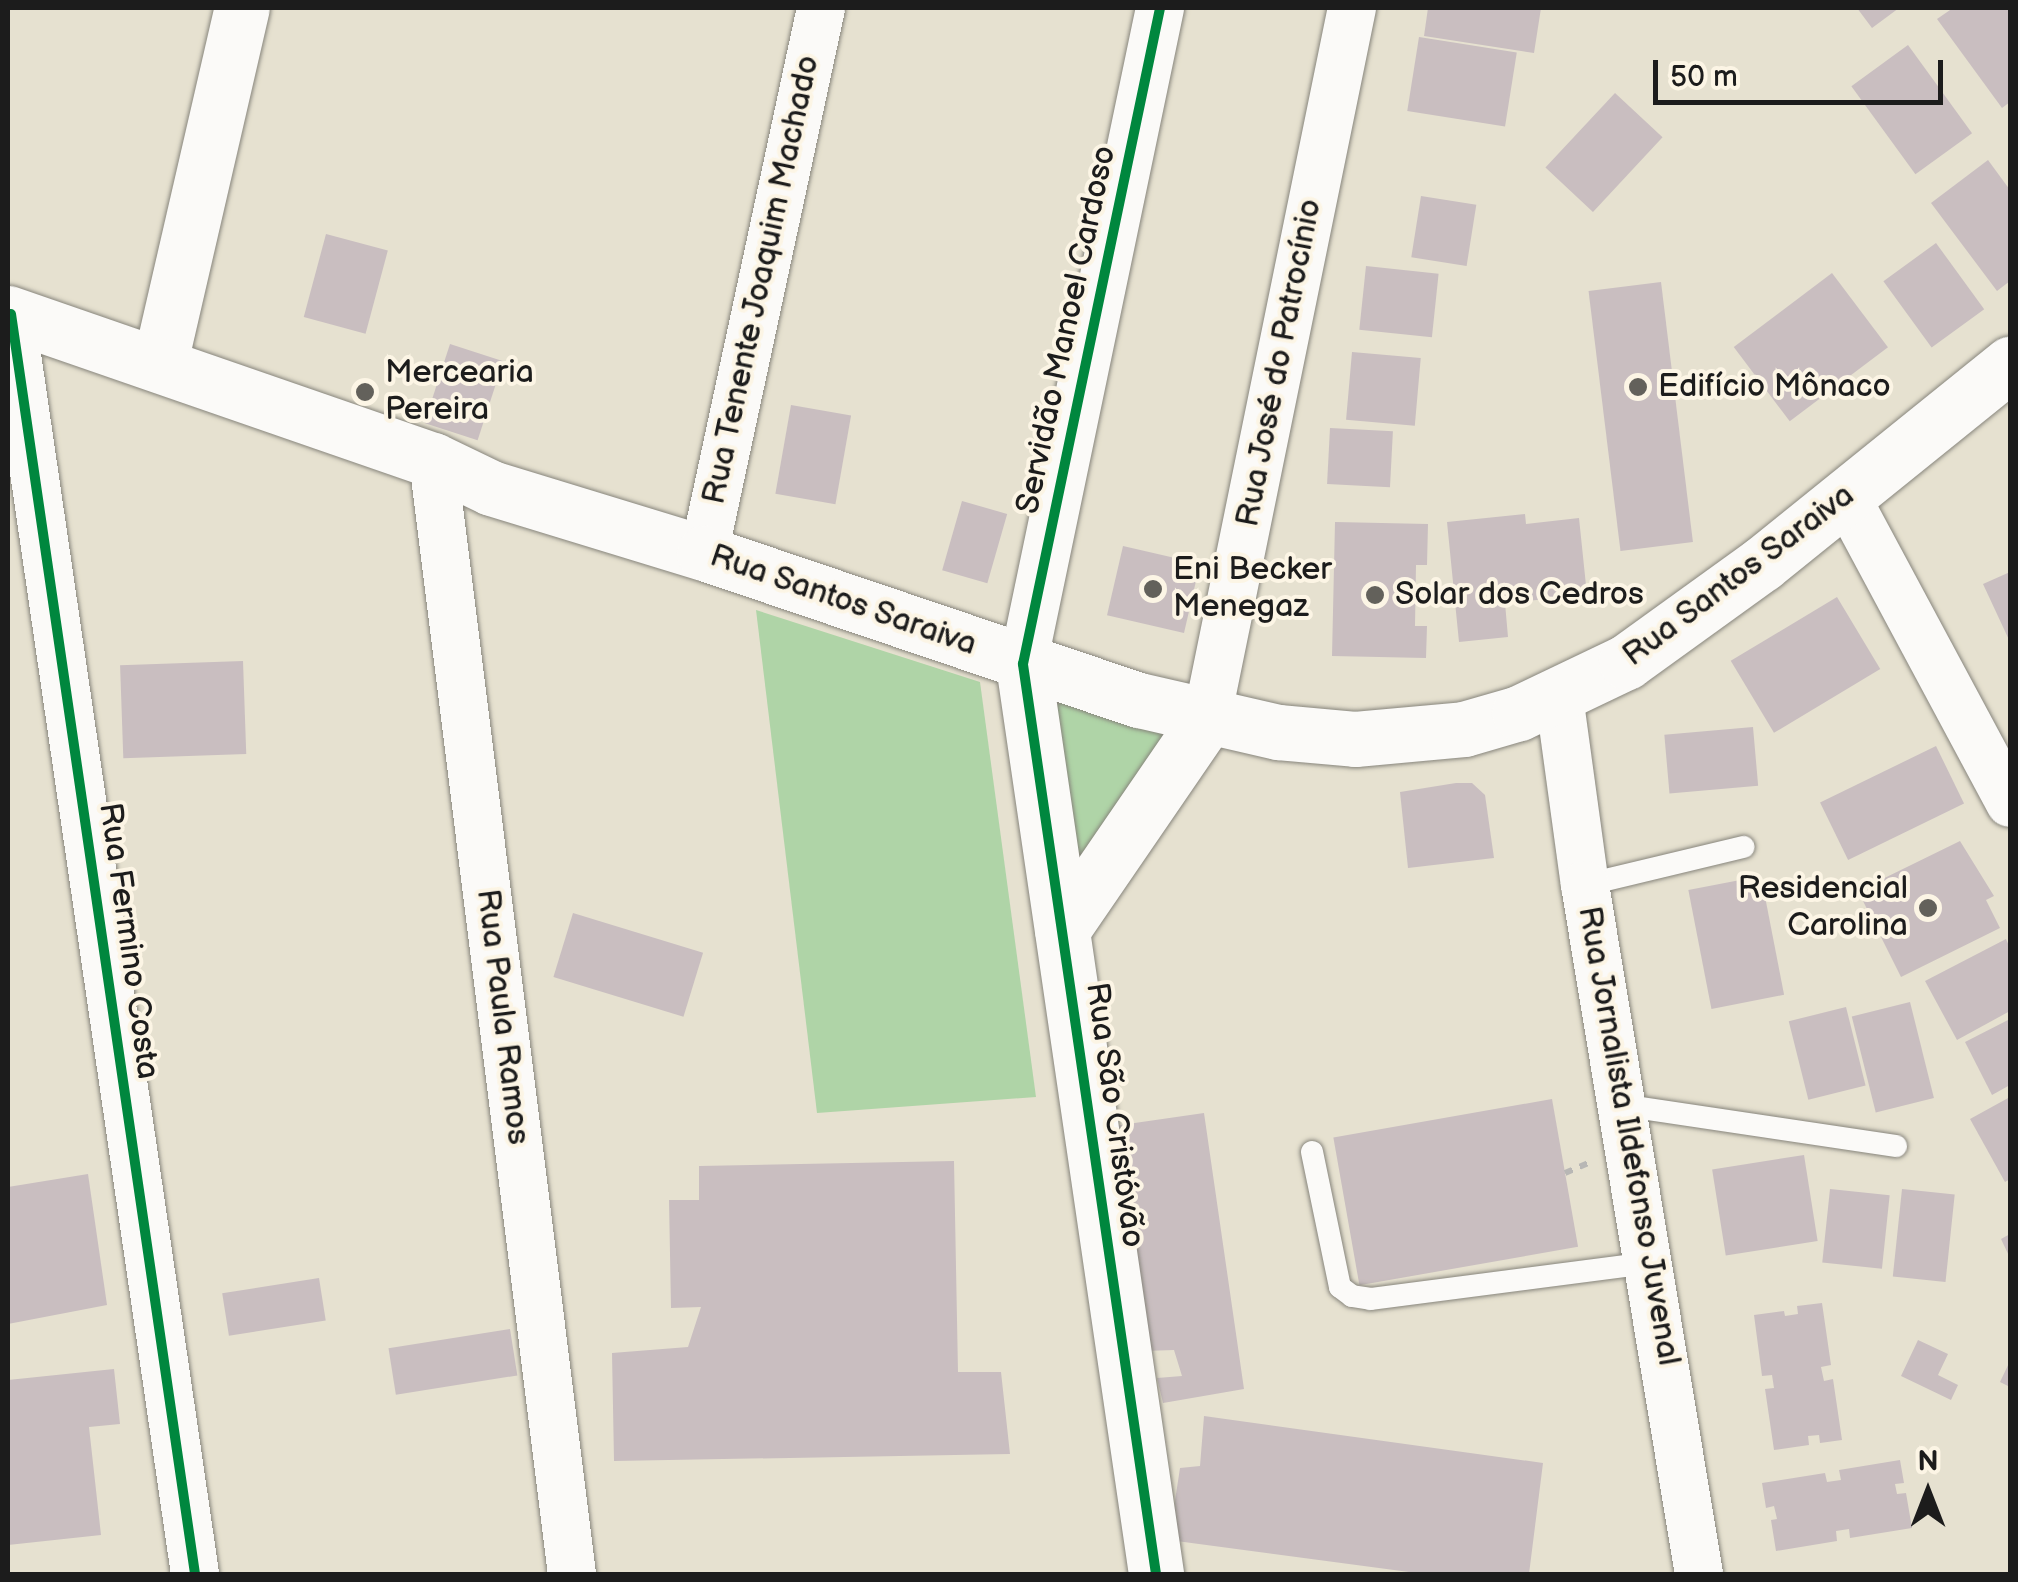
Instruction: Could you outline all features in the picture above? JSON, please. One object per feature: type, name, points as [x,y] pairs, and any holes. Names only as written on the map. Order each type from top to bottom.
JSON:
[{"type":"main road","points":[[160,362],[242,8]]},
{"type":"main road","name":"Rua Santos Saraiva","points":[[10,313],[433,460],[491,488],[704,553],[1024,664],[1206,718],[1278,732],[1355,739],[1464,729],[1559,696],[1626,662],[1682,624],[1846,497],[2010,364]]},
{"type":"main road","name":"Rua São Cristóvão","points":[[1024,664],[1156,1574]]},
{"type":"main road","points":[[1062,930],[1206,718]]},
{"type":"street","name":"Rua Tenente Joaquim Machado","points":[[704,553],[821,8]]},
{"type":"street","name":"Servidão Manoel Cardoso","points":[[1024,664],[1160,8]]},
{"type":"street","name":"Rua José do Patrocínio","points":[[1206,718],[1352,8]]},
{"type":"street","name":"Rua Fermino Costa","points":[[10,313],[195,1574]]},
{"type":"street","name":"Rua Paula Ramos","points":[[433,460],[572,1574]]},
{"type":"street","points":[[1846,497],[2010,803]]},
{"type":"street","name":"Rua Jornalista Ildefonso Juvenal","points":[[1559,696],[1585,885],[1699,1574]]},
{"type":"lane","points":[[1585,885],[1743,847]]},
{"type":"lane","points":[[1621,1105],[1896,1146]]},
{"type":"lane","points":[[1312,1152],[1340,1287],[1352,1296],[1371,1299],[1650,1264]]},
{"type":"green space","points":[[756,610],[980,682],[1036,1097],[817,1113]]},
{"type":"green space","points":[[1065,698],[1170,732],[1078,873],[1051,710]]},
{"type":"building","points":[[1428,8],[1541,8],[1534,53],[1424,36]]},
{"type":"building","points":[[1857,8],[1899,8],[1872,28]]},
{"type":"building","points":[[1953,8],[2010,8],[2010,102],[2002,108],[1937,19]]},
{"type":"building","points":[[1419,37],[1517,52],[1505,127],[1407,111]]},
{"type":"building","points":[[1908,45],[1972,133],[1915,174],[1851,86]]},
{"type":"building","points":[[1615,93],[1663,137],[1593,212],[1545,168]]},
{"type":"building","points":[[1988,160],[2010,190],[2010,281],[1997,291],[1931,203]]},
{"type":"building","points":[[1421,196],[1476,205],[1467,266],[1411,257]]},
{"type":"building","points":[[326,234],[388,251],[366,334],[304,317]]},
{"type":"building","points":[[1936,243],[1984,309],[1932,348],[1883,281]]},
{"type":"building","points":[[1366,266],[1439,274],[1432,337],[1359,330]]},
{"type":"building","points":[[1832,273],[1888,347],[1790,421],[1734,347]]},
{"type":"building","name":"Edifício Mônaco","points":[[1661,282],[1693,542],[1620,551],[1589,291]]},
{"type":"building","points":[[450,344],[503,361],[478,440],[424,423]]},
{"type":"building","points":[[1352,352],[1421,358],[1415,426],[1346,420]]},
{"type":"building","points":[[791,405],[851,416],[835,504],[775,494]]},
{"type":"building","points":[[1330,428],[1393,431],[1390,487],[1327,484]]},
{"type":"building","points":[[962,501],[1007,514],[987,583],[942,570]]},
{"type":"building","points":[[1525,514],[1526,524],[1579,518],[1587,595],[1505,603],[1508,637],[1459,642],[1447,522]]},
{"type":"building","name":"Solar dos Cedros","points":[[1335,522],[1428,524],[1427,565],[1416,565],[1415,626],[1427,626],[1426,658],[1332,656]]},
{"type":"building","name":"Eni Becker Menegaz","points":[[1123,546],[1200,564],[1184,633],[1107,615]]},
{"type":"building","points":[[2010,572],[2010,642],[1983,584]]},
{"type":"building","points":[[1837,597],[1880,669],[1774,733],[1731,661]]},
{"type":"building","points":[[243,661],[246,754],[123,758],[120,665]]},
{"type":"building","points":[[1753,727],[1758,786],[1669,794],[1664,735]]},
{"type":"building","points":[[1936,746],[1964,804],[1848,860],[1820,803]]},
{"type":"building","points":[[1472,783],[1485,795],[1494,858],[1408,868],[1400,792]]},
{"type":"building","name":"Residencial Carolina","points":[[1960,841],[1994,896],[1986,900],[2000,928],[1901,977],[1858,891]]},
{"type":"building","points":[[1761,876],[1784,995],[1711,1009],[1688,890]]},
{"type":"building","points":[[573,913],[703,953],[683,1017],[553,977]]},
{"type":"building","points":[[2006,939],[2010,948],[2010,1011],[1957,1040],[1925,981]]},
{"type":"building","points":[[1910,1002],[1934,1098],[1876,1113],[1852,1017]]},
{"type":"building","points":[[1846,1007],[1866,1086],[1808,1100],[1789,1021]]},
{"type":"building","points":[[2010,1019],[2010,1085],[1992,1095],[1965,1042]]},
{"type":"building","points":[[2010,1097],[2010,1179],[2005,1182],[1970,1119]]},
{"type":"building","points":[[1552,1099],[1578,1247],[1359,1285],[1333,1138]]},
{"type":"building","points":[[1204,1113],[1244,1389],[1163,1403],[1157,1378],[1182,1376],[1174,1350],[1144,1351],[1100,1128]]},
{"type":"building","points":[[1804,1155],[1818,1241],[1726,1255],[1712,1170]]},
{"type":"building","points":[[954,1161],[958,1372],[1001,1372],[1010,1454],[614,1461],[612,1353],[688,1347],[701,1307],[671,1308],[669,1200],[699,1200],[699,1166]]},
{"type":"building","points":[[88,1174],[107,1305],[8,1324],[8,1187]]},
{"type":"building","points":[[1830,1189],[1890,1195],[1882,1269],[1822,1263]]},
{"type":"building","points":[[1902,1189],[1955,1195],[1946,1282],[1893,1277]]},
{"type":"building","points":[[2010,1234],[2010,1258],[2001,1239]]},
{"type":"building","points":[[319,1278],[326,1320],[229,1336],[222,1293]]},
{"type":"building","points":[[1822,1303],[1831,1365],[1821,1367],[1824,1381],[1833,1379],[1842,1440],[1820,1443],[1819,1435],[1808,1436],[1809,1445],[1774,1450],[1765,1389],[1774,1388],[1772,1375],[1762,1376],[1754,1315],[1784,1311],[1785,1316],[1798,1314],[1797,1306]]},
{"type":"building","points":[[510,1329],[517,1375],[396,1395],[389,1348]]},
{"type":"building","points":[[1918,1340],[1948,1354],[1938,1375],[1958,1385],[1951,1400],[1901,1376]]},
{"type":"building","points":[[2010,1361],[2010,1387],[2000,1382]]},
{"type":"building","points":[[114,1369],[120,1424],[89,1427],[101,1535],[8,1545],[8,1380]]},
{"type":"building","points":[[1204,1416],[1543,1463],[1529,1574],[1424,1574],[1169,1540],[1180,1468],[1200,1466]]},
{"type":"building","points":[[1900,1460],[1904,1483],[1895,1484],[1897,1494],[1906,1493],[1912,1528],[1850,1538],[1849,1529],[1836,1531],[1837,1541],[1776,1551],[1771,1520],[1777,1519],[1774,1506],[1766,1508],[1762,1483],[1825,1473],[1827,1482],[1841,1480],[1839,1470]]},
{"type":"cycle path","points":[[1156,1574],[1023,664],[1160,8]]},
{"type":"cycle path","points":[[11,314],[195,1574]]},
{"type":"place","name":"Edifício Mônaco","points":[[1638,387]]},
{"type":"place","name":"Mercearia Pereira","points":[[365,392]]},
{"type":"place","name":"Eni Becker Menegaz","points":[[1153,589]]},
{"type":"place","name":"Solar dos Cedros","points":[[1375,595]]},
{"type":"place","name":"Residencial Carolina","points":[[1928,908]]}]
